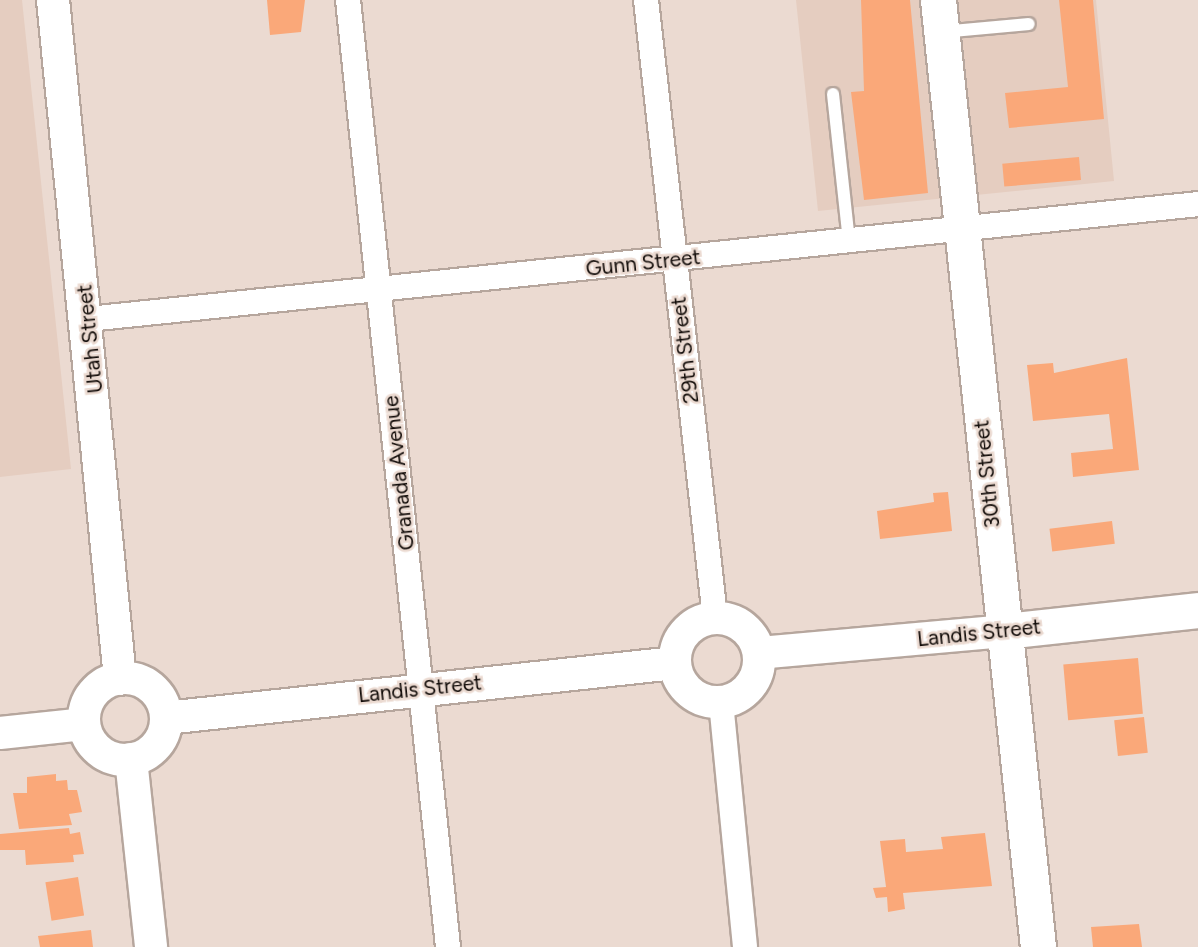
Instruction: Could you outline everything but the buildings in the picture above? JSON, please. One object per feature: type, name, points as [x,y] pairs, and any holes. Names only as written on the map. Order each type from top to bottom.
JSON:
[{"type":"main road","name":"30th Street","points":[[940,16],[1038,947]]},
{"type":"main road","name":"Landis Street","points":[[1004,631],[1198,610]]},
{"type":"street","name":"Utah Street","points":[[53,0],[88,319],[120,679]]},
{"type":"street","name":"Granada Avenue","points":[[348,0],[448,947]]},
{"type":"street","name":"29th Street","points":[[646,0],[715,617]]},
{"type":"street","name":"Gunn Street","points":[[88,319],[379,292],[1198,204]]},
{"type":"street","points":[[715,617],[743,626],[759,653],[746,691],[721,702],[695,696],[675,663],[689,628],[715,617]]},
{"type":"street","name":"Landis Street","points":[[759,653],[1004,631]]},
{"type":"street","name":"Landis Street","points":[[166,718],[422,688],[675,663]]},
{"type":"street","points":[[120,679],[149,685],[166,718],[155,746],[131,759],[105,755],[84,724],[90,697],[120,679]]},
{"type":"street","points":[[721,702],[745,947]]},
{"type":"street","points":[[0,733],[84,724]]},
{"type":"street","points":[[131,759],[151,947]]},
{"type":"lane","points":[[940,16],[1029,24]]},
{"type":"lane","points":[[833,94],[849,242]]},
{"type":"shaded area","points":[[0,0],[22,0],[71,469],[0,477]]},
{"type":"shaded area","points":[[796,0],[1096,0],[1114,181],[818,211]]}]
